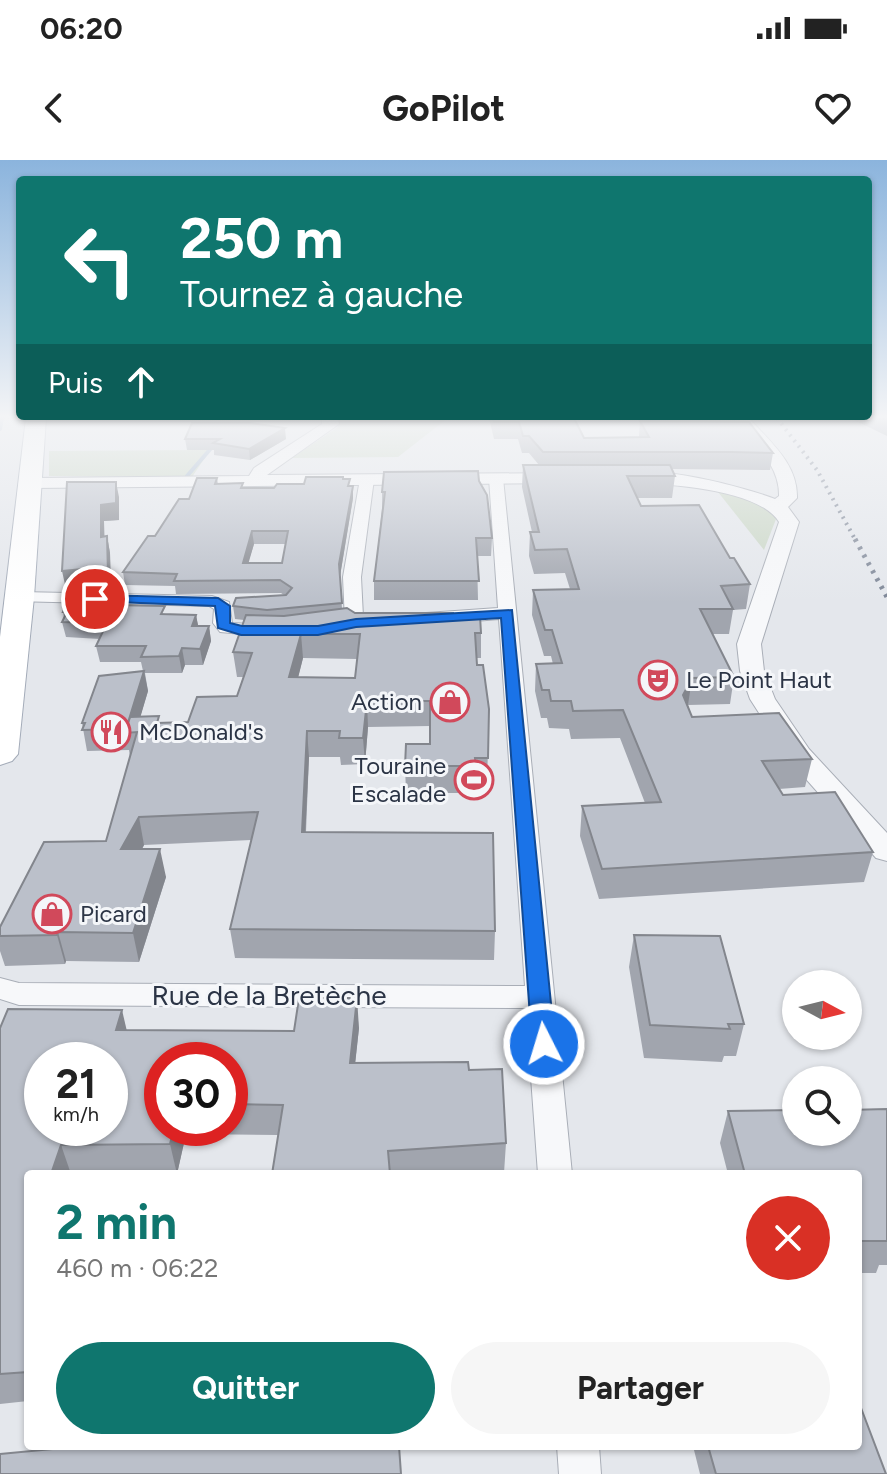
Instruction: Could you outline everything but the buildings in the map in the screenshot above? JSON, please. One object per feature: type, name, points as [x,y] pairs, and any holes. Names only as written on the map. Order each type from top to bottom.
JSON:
[{"type":"main road","points":[[0,754],[31,479]]},
{"type":"street","points":[[31,483],[349,479]]},
{"type":"street","points":[[367,479],[347,625],[507,613]]},
{"type":"street","points":[[496,479],[555,1170]]},
{"type":"street","points":[[675,479],[768,502],[788,515],[789,522],[749,644],[748,660],[755,685],[771,716],[808,764],[887,851]]},
{"type":"street","points":[[768,502],[789,493],[786,479]]},
{"type":"street","points":[[20,597],[203,600],[222,603],[243,600]]},
{"type":"street","points":[[222,603],[222,623],[227,628],[292,631]]},
{"type":"street","name":"Rue de la Bretèche","points":[[0,988],[19,994],[540,997]]},
{"type":"street","points":[[578,1450],[580,1474]]},
{"type":"green space","points":[[718,492],[757,502],[778,514],[764,550]]},
{"type":"railway","points":[[822,479],[856,541]]},
{"type":"railway","points":[[855,539],[887,597]]},
{"type":"place","name":"Le Point Haut","points":[[658,680]]},
{"type":"place","name":"Action","points":[[450,702]]},
{"type":"place","name":"McDonald's","points":[[111,732]]},
{"type":"place","name":"Touraine Escalade","points":[[474,780]]},
{"type":"place","name":"Picard","points":[[52,914]]},
{"type":"route","points":[[95,599],[218,602],[223,606],[223,625],[241,631],[318,631],[356,623],[363,625],[507,613],[544,1044]]}]
